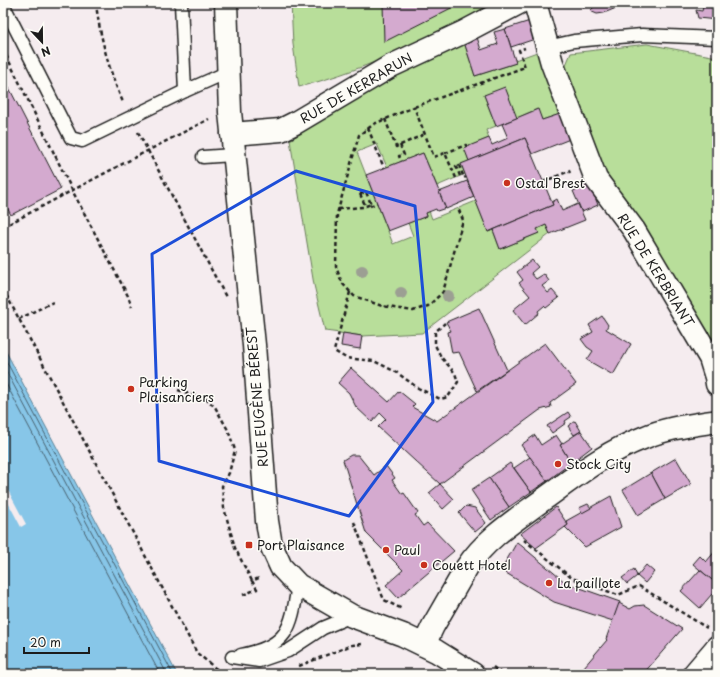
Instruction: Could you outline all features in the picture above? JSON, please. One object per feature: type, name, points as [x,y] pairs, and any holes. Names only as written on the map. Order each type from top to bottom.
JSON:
[{"type":"street","name":"RUE EUGÈNE BÉREST","points":[[226,3],[230,112],[254,345],[267,521],[271,545],[281,567],[298,585],[352,616],[436,651],[473,674]]},
{"type":"street","name":"RUE DE KERRARUN","points":[[233,144],[280,130],[296,123],[390,66],[464,32],[519,3]]},
{"type":"street","name":"RUE DE KERBRIANT","points":[[535,3],[539,46],[552,63],[596,179],[634,230],[710,358],[717,384]]},
{"type":"street","points":[[424,645],[453,590],[471,561],[496,534],[594,463],[615,451],[643,438],[674,428],[717,421]]},
{"type":"street","points":[[694,674],[714,639]]},
{"type":"lane","points":[[181,3],[185,91]]},
{"type":"lane","points":[[3,4],[71,138],[82,141],[228,72]]},
{"type":"lane","points":[[539,46],[574,41],[642,35],[717,38]]},
{"type":"lane","points":[[203,158],[233,144]]},
{"type":"lane","points":[[298,585],[293,615],[288,630],[281,638],[277,642],[256,652],[232,657],[259,661],[288,651],[323,628],[352,616]]},
{"type":"path","points":[[96,3],[105,50],[118,91],[147,150],[229,302]]},
{"type":"path","points":[[458,208],[463,220],[443,292],[428,306],[413,311],[382,306],[354,296],[342,283],[336,267],[337,214],[359,135],[368,128],[414,107],[525,67],[519,50],[539,46]]},
{"type":"path","points":[[3,49],[72,190],[128,296],[132,307]]},
{"type":"path","points":[[414,107],[434,158],[466,145],[467,148]]},
{"type":"path","points":[[3,227],[147,150],[218,115],[230,112]]},
{"type":"path","points":[[385,120],[396,147],[425,134]]},
{"type":"path","points":[[368,128],[384,168]]},
{"type":"path","points":[[400,145],[404,155],[399,156],[401,161]]},
{"type":"path","points":[[445,153],[456,178]]},
{"type":"path","points":[[460,176],[456,166],[459,165],[464,178],[466,177]]},
{"type":"path","points":[[543,182],[570,172],[574,182],[594,174]]},
{"type":"path","points":[[338,209],[363,207],[371,204],[366,192],[360,194],[366,207],[377,203]]},
{"type":"path","points":[[3,289],[197,653],[215,668],[228,674]]},
{"type":"path","points":[[350,292],[334,351],[346,358],[374,362],[396,372],[418,388],[440,399],[448,396],[458,382],[454,373],[441,357],[435,345],[435,332],[445,323]]},
{"type":"path","points":[[19,319],[52,302]]},
{"type":"path","points":[[178,390],[206,399],[215,407],[228,430],[234,450],[229,473],[222,486],[224,508],[235,548],[257,589],[243,595]]},
{"type":"path","points":[[354,522],[384,600]]},
{"type":"path","points":[[506,527],[572,578],[618,595],[639,586],[714,639]]},
{"type":"path","points":[[252,581],[281,567]]},
{"type":"path","points":[[293,668],[352,646],[366,643]]},
{"type":"highlighted area","points":[[296,171],[415,206],[433,402],[349,516],[159,461],[152,254]]},
{"type":"green space","points":[[291,3],[507,3],[405,50],[353,70],[299,87],[293,44]]},
{"type":"green space","points":[[464,42],[475,76],[516,63],[515,60],[537,52],[560,114],[542,120],[537,109],[517,118],[484,95],[496,126],[486,130],[489,138],[465,148],[469,161],[461,164],[465,174],[437,186],[423,153],[387,167],[377,144],[357,152],[393,244],[413,236],[408,223],[427,216],[426,213],[429,211],[432,219],[476,201],[488,232],[493,230],[500,249],[539,233],[537,229],[546,225],[550,234],[422,333],[362,336],[325,331],[314,285],[290,140],[395,74]]},
{"type":"green space","points":[[647,44],[717,57],[717,357],[604,174],[563,72],[571,53]]},
{"type":"water","points":[[3,346],[177,674],[3,674]]},
{"type":"pier","points":[[3,481],[26,524],[21,527],[3,493]]},
{"type":"building","points":[[383,3],[458,3],[459,4],[384,42]]},
{"type":"building","points":[[583,3],[621,3],[621,6],[604,13],[597,14],[590,11],[596,5],[583,7]]},
{"type":"building","points":[[704,3],[717,3],[717,20],[698,18],[696,10],[702,11]]},
{"type":"building","points":[[530,21],[535,39],[511,47],[505,29]]},
{"type":"building","points":[[505,29],[516,63],[475,76],[464,42],[477,37],[481,50],[498,44],[494,32]]},
{"type":"building","points":[[3,76],[61,189],[11,215],[3,200]]},
{"type":"building","points":[[505,87],[517,118],[496,126],[484,95]]},
{"type":"building","points":[[538,109],[542,120],[560,114],[570,139],[532,154],[525,138],[469,161],[464,148],[489,138],[492,145],[508,138],[502,124]]},
{"type":"building","points":[[525,138],[553,205],[488,232],[461,164]]},
{"type":"building","points":[[423,153],[446,208],[437,211],[436,209],[426,213],[427,216],[388,231],[366,175]]},
{"type":"building","points":[[467,181],[474,197],[446,209],[439,192]]},
{"type":"building","points":[[590,184],[598,205],[582,212],[573,191]]},
{"type":"building","points":[[557,199],[562,211],[578,204],[585,220],[550,234],[546,225],[537,229],[539,233],[500,249],[493,230],[553,205],[552,202]]},
{"type":"building","points":[[532,260],[538,267],[531,273],[536,279],[544,274],[549,281],[542,286],[548,293],[552,290],[559,298],[546,308],[544,306],[538,311],[539,313],[525,325],[513,310],[530,296],[519,283],[523,280],[517,272]]},
{"type":"building","points":[[479,308],[507,370],[477,391],[459,352],[452,353],[448,332],[451,331],[446,322]]},
{"type":"building","points":[[602,316],[608,325],[606,329],[631,344],[613,375],[587,360],[593,351],[587,347],[581,339],[593,332],[589,325]]},
{"type":"building","points":[[343,333],[362,336],[360,349],[341,346]]},
{"type":"building","points":[[545,343],[576,384],[550,403],[551,407],[540,410],[440,484],[378,427],[386,419],[380,413],[372,422],[356,407],[349,393],[338,383],[351,368],[389,402],[399,391],[415,404],[412,407],[437,421]]},
{"type":"building","points":[[568,412],[571,417],[565,421],[566,423],[552,433],[547,426]]},
{"type":"building","points":[[575,421],[581,431],[574,435],[568,426]]},
{"type":"building","points":[[581,431],[592,447],[571,463],[560,445]]},
{"type":"building","points":[[535,435],[541,445],[556,435],[571,463],[547,481],[521,445]]},
{"type":"building","points":[[351,455],[358,455],[374,475],[386,466],[395,478],[392,480],[402,494],[404,493],[418,513],[415,515],[423,526],[427,523],[454,551],[398,598],[386,585],[403,570],[366,533],[343,460]]},
{"type":"building","points":[[530,457],[547,481],[531,492],[514,468]]},
{"type":"building","points":[[676,458],[691,484],[665,499],[651,473]]},
{"type":"building","points":[[510,463],[531,492],[509,507],[489,478]]},
{"type":"building","points":[[651,473],[665,499],[638,515],[623,490]]},
{"type":"building","points":[[489,478],[509,507],[491,520],[471,490]]},
{"type":"building","points":[[440,484],[454,499],[443,509],[429,493]]},
{"type":"building","points":[[611,496],[621,527],[585,547],[565,527],[568,525],[566,521]]},
{"type":"building","points":[[588,504],[591,508],[582,513],[579,508]]},
{"type":"building","points":[[466,506],[475,508],[486,523],[475,532],[459,513]]},
{"type":"building","points":[[556,507],[568,525],[536,548],[520,534]]},
{"type":"building","points":[[517,542],[566,583],[620,602],[613,621],[554,602],[501,570]]},
{"type":"building","points":[[717,549],[717,584],[693,564],[700,556],[706,562]]},
{"type":"building","points":[[646,565],[654,572],[645,583],[637,576]]},
{"type":"building","points":[[634,569],[637,576],[627,584],[622,578]]},
{"type":"building","points":[[700,570],[717,584],[717,588],[700,608],[681,591]]},
{"type":"building","points":[[619,603],[630,609],[635,606],[644,605],[682,629],[643,674],[578,674],[607,640],[606,639]]},
{"type":"place","name":"Ostal Brest","points":[[507,183]]},
{"type":"place","name":"Parking Plaisanciers","points":[[131,389]]},
{"type":"place","name":"Stock City","points":[[558,464]]},
{"type":"place","name":"Port Plaisance","points":[[249,545]]},
{"type":"place","name":"Paul","points":[[386,550]]},
{"type":"place","name":"Couett Hotel","points":[[424,565]]},
{"type":"place","name":"La paillote","points":[[549,583]]}]
